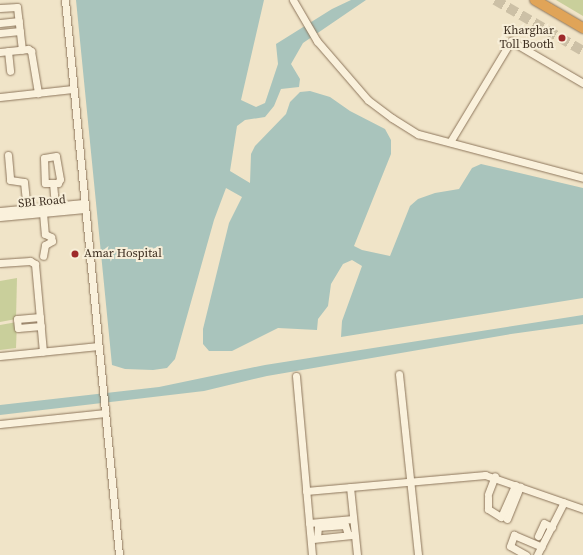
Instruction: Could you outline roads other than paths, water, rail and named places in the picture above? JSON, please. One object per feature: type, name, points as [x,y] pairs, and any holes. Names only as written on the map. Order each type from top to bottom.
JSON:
[{"type":"highway","points":[[535,0],[583,28]]},
{"type":"street","points":[[65,0],[119,555]]},
{"type":"street","points":[[293,0],[318,41],[374,104],[418,134],[583,178]]},
{"type":"street","points":[[0,8],[18,7],[22,50]]},
{"type":"street","points":[[0,23],[19,21]]},
{"type":"street","points":[[0,33],[20,31]]},
{"type":"street","points":[[450,142],[511,41],[583,83]]},
{"type":"street","points":[[10,71],[4,52],[22,50],[31,51],[38,93]]},
{"type":"street","points":[[0,97],[74,89]]},
{"type":"street","points":[[8,155],[10,180],[24,182],[27,209]]},
{"type":"street","points":[[56,156],[60,181],[45,183],[45,169],[45,157],[56,156]]},
{"type":"street","points":[[45,169],[59,168]]},
{"type":"street","points":[[53,183],[55,206]]},
{"type":"street","name":"SBI Road","points":[[0,212],[55,206],[85,206]]},
{"type":"street","name":"SBI Road","points":[[0,216],[43,213],[85,206]]},
{"type":"street","points":[[43,213],[45,234],[51,237],[52,241],[45,245],[43,256]]},
{"type":"street","points":[[0,264],[30,261],[35,264],[37,317],[44,352]]},
{"type":"street","points":[[37,317],[17,319],[18,328],[38,326]]},
{"type":"street","points":[[0,356],[98,346]]},
{"type":"street","points":[[399,374],[418,555]]},
{"type":"street","points":[[296,376],[309,523],[314,539]]},
{"type":"street","points":[[0,424],[105,411]]},
{"type":"street","points":[[306,491],[475,475],[495,476],[518,486],[583,509]]},
{"type":"street","points":[[495,476],[488,495],[488,509],[498,517],[501,516],[518,486]]},
{"type":"street","points":[[507,519],[518,486]]},
{"type":"street","points":[[350,487],[353,518],[351,535]]},
{"type":"street","points":[[537,555],[546,540],[564,502]]},
{"type":"street","points":[[309,523],[353,518]]},
{"type":"street","points":[[546,540],[537,535],[544,524],[552,527]]},
{"type":"street","points":[[312,555],[314,539],[318,527],[345,526],[351,535],[357,555]]},
{"type":"street","points":[[526,555],[510,546],[514,534],[542,547]]},
{"type":"street","points":[[314,539],[351,535]]},
{"type":"water","points":[[76,0],[264,0],[241,100],[256,107],[265,103],[278,64],[276,44],[332,9],[351,0],[366,0],[303,43],[291,64],[300,79],[299,87],[281,89],[274,106],[265,117],[245,120],[237,126],[230,171],[250,183],[251,154],[255,146],[286,114],[290,102],[300,92],[310,91],[330,97],[350,111],[385,129],[391,140],[391,154],[354,246],[362,250],[390,256],[410,206],[418,199],[435,193],[459,189],[472,168],[481,164],[583,188],[583,298],[341,337],[342,321],[362,266],[352,260],[343,264],[331,284],[328,306],[318,319],[317,330],[278,328],[232,351],[209,351],[203,344],[203,329],[229,223],[242,197],[226,188],[214,220],[175,359],[167,368],[153,370],[125,369],[112,365]]},
{"type":"water","points":[[583,315],[583,324],[511,334],[267,376],[204,391],[0,415],[0,405],[159,387],[265,365]]},
{"type":"tunnel","points":[[495,0],[583,51]]},
{"type":"place","name":"Kharghar Toll Booth","points":[[562,38]]},
{"type":"place","name":"Amar Hospital","points":[[75,254]]}]
